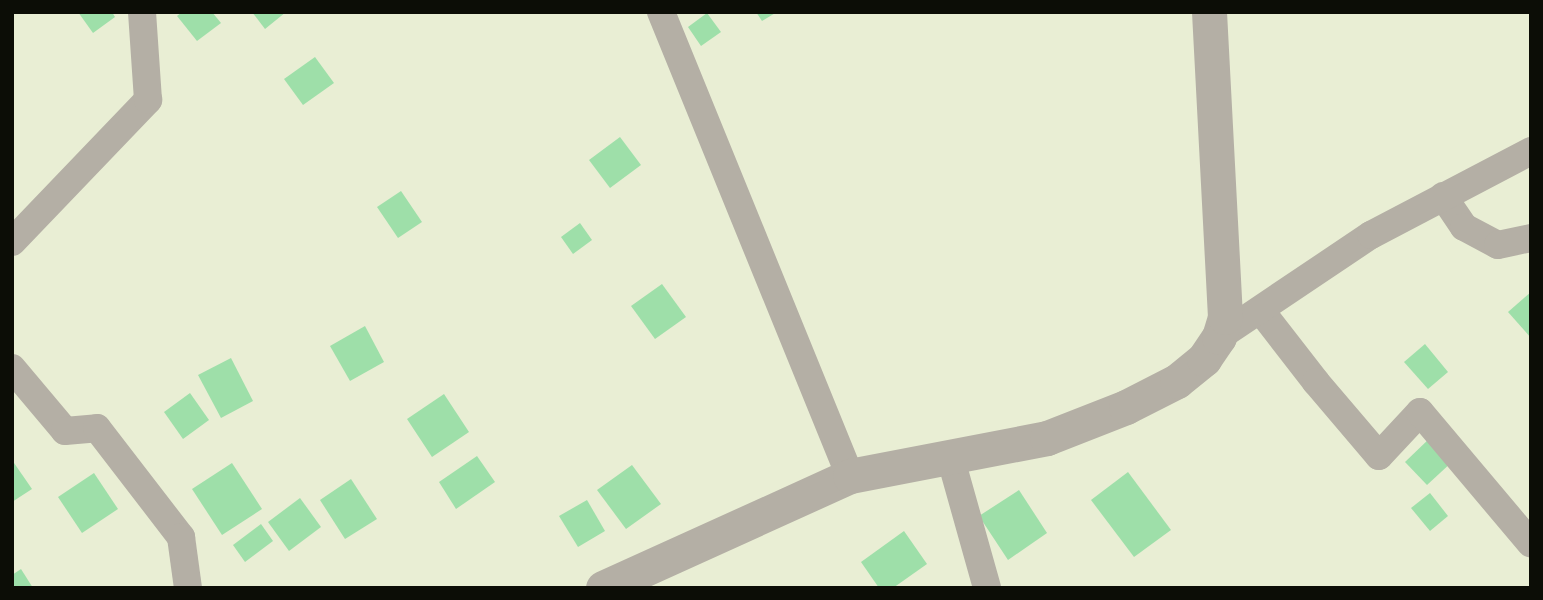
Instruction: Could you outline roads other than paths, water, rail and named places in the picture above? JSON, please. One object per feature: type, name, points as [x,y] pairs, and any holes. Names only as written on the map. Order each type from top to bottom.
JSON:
[{"type":"street","points":[[12,242],[148,100],[142,12]]},
{"type":"street","points":[[661,12],[850,476]]},
{"type":"street","points":[[603,588],[850,476],[1047,438],[1126,407],[1177,381],[1204,359],[1219,337],[1225,317],[1209,12]]},
{"type":"street","points":[[1219,337],[1371,235],[1531,151]]},
{"type":"street","points":[[1443,196],[1464,227],[1498,244],[1531,238]]},
{"type":"street","points":[[1261,311],[1316,382],[1379,456],[1420,412],[1531,544]]},
{"type":"street","points":[[12,368],[65,431],[97,428],[181,537],[188,588]]},
{"type":"street","points":[[950,457],[987,588]]}]
